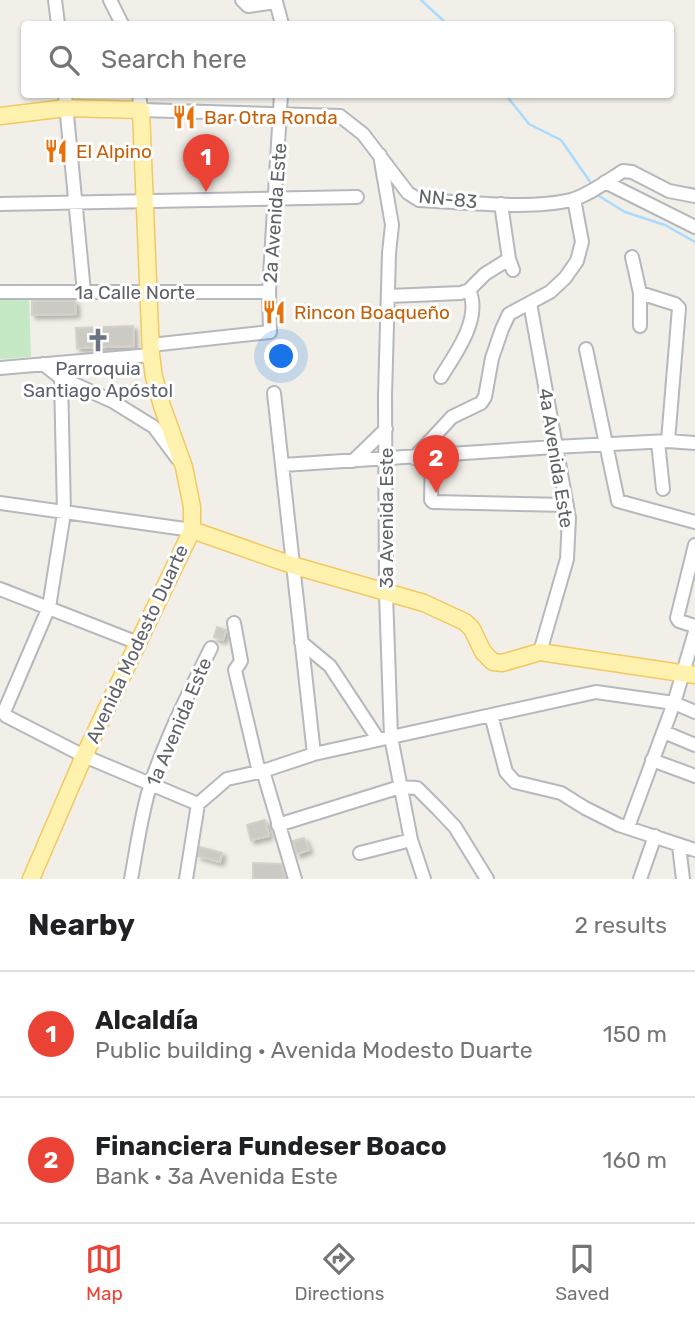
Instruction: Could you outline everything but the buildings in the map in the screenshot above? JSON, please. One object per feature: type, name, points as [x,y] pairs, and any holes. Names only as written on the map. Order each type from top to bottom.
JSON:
[{"type":"main road","points":[[0,116],[66,101],[140,102]]},
{"type":"main road","name":"Avenida Modesto Duarte","points":[[31,879],[84,756],[192,530],[192,507],[184,467],[160,397],[151,350],[140,102]]},
{"type":"main road","points":[[192,530],[292,565],[424,603],[465,622],[492,662],[502,663],[540,652],[688,674]]},
{"type":"street","points":[[55,0],[58,21]]},
{"type":"street","points":[[110,0],[120,21]]},
{"type":"street","points":[[243,0],[248,6],[276,1],[281,21]]},
{"type":"street","name":"2a Avenida Este","points":[[151,350],[270,332],[269,292],[281,98]]},
{"type":"street","points":[[66,101],[84,292]]},
{"type":"street","name":"NN-83","points":[[140,102],[281,114],[341,116],[363,134],[413,198],[502,204],[556,202],[574,199],[623,171],[632,172],[669,191],[695,196]]},
{"type":"street","name":"3a Avenida Este","points":[[380,155],[392,225],[389,253],[386,429],[384,738],[424,879]]},
{"type":"street","points":[[599,186],[695,227]]},
{"type":"street","points":[[0,204],[357,197]]},
{"type":"street","points":[[566,505],[433,502],[429,452],[452,417],[481,402],[485,397],[492,358],[509,314],[550,292],[565,278],[577,261],[582,242],[574,199]]},
{"type":"street","points":[[389,296],[461,293],[469,290],[474,282],[511,265],[502,204]]},
{"type":"street","points":[[632,257],[640,293],[640,326]]},
{"type":"street","points":[[441,377],[470,322],[474,300],[469,290]]},
{"type":"street","name":"1a Calle Norte","points":[[0,292],[269,292]]},
{"type":"street","points":[[640,293],[676,304],[679,308],[663,442],[663,489]]},
{"type":"street","name":"4a Avenida Este","points":[[530,303],[569,517],[567,559],[540,652]]},
{"type":"street","points":[[586,349],[618,500],[695,522]]},
{"type":"street","points":[[0,369],[151,350]]},
{"type":"street","points":[[43,364],[61,378],[112,401],[154,427],[184,467]]},
{"type":"street","points":[[61,378],[64,513],[49,607],[4,712],[6,716],[84,756],[198,804]]},
{"type":"street","points":[[274,393],[314,754]]},
{"type":"street","points":[[353,461],[386,429]]},
{"type":"street","points":[[283,465],[414,458],[429,452],[695,443]]},
{"type":"street","points":[[0,503],[192,530]]},
{"type":"street","points":[[628,827],[674,703],[688,674],[695,629],[677,618],[694,553]]},
{"type":"street","points":[[0,589],[138,643]]},
{"type":"street","points":[[234,622],[241,661],[235,670],[261,772],[295,879]]},
{"type":"street","points":[[301,642],[330,666],[384,738]]},
{"type":"street","name":"1a Avenida Este","points":[[131,879],[150,785],[169,735],[211,648]]},
{"type":"street","points":[[186,879],[198,804],[228,779],[261,772],[314,754],[596,692],[674,703],[695,712]]},
{"type":"street","points":[[491,715],[506,772],[515,782],[561,793],[585,808],[628,827],[695,850]]},
{"type":"street","points":[[664,732],[695,745]]},
{"type":"street","points":[[652,760],[695,776]]},
{"type":"street","points":[[278,825],[400,787],[417,788],[455,827],[484,878]]},
{"type":"street","points":[[640,879],[654,836]]},
{"type":"street","points":[[360,853],[411,840]]},
{"type":"street","points":[[680,846],[683,879]]},
{"type":"green space","points":[[29,299],[31,357],[0,359],[0,300]]},
{"type":"waterway","points":[[421,0],[444,21]]},
{"type":"waterway","points":[[508,98],[529,124],[561,140],[593,186]]},
{"type":"waterway","points":[[596,192],[625,212],[665,225],[695,242]]},
{"type":"place","name":"Bar Otra Ronda","points":[[184,117]]},
{"type":"place","name":"El Alpino","points":[[56,151]]},
{"type":"place","name":"Alcaldía","points":[[206,192]]},
{"type":"place","name":"Rincon Boaqueño","points":[[274,312]]},
{"type":"place","name":"Parroquia Santiago Apóstol","points":[[98,340]]},
{"type":"place","name":"Financiera Fundeser Boaco","points":[[436,493]]}]
